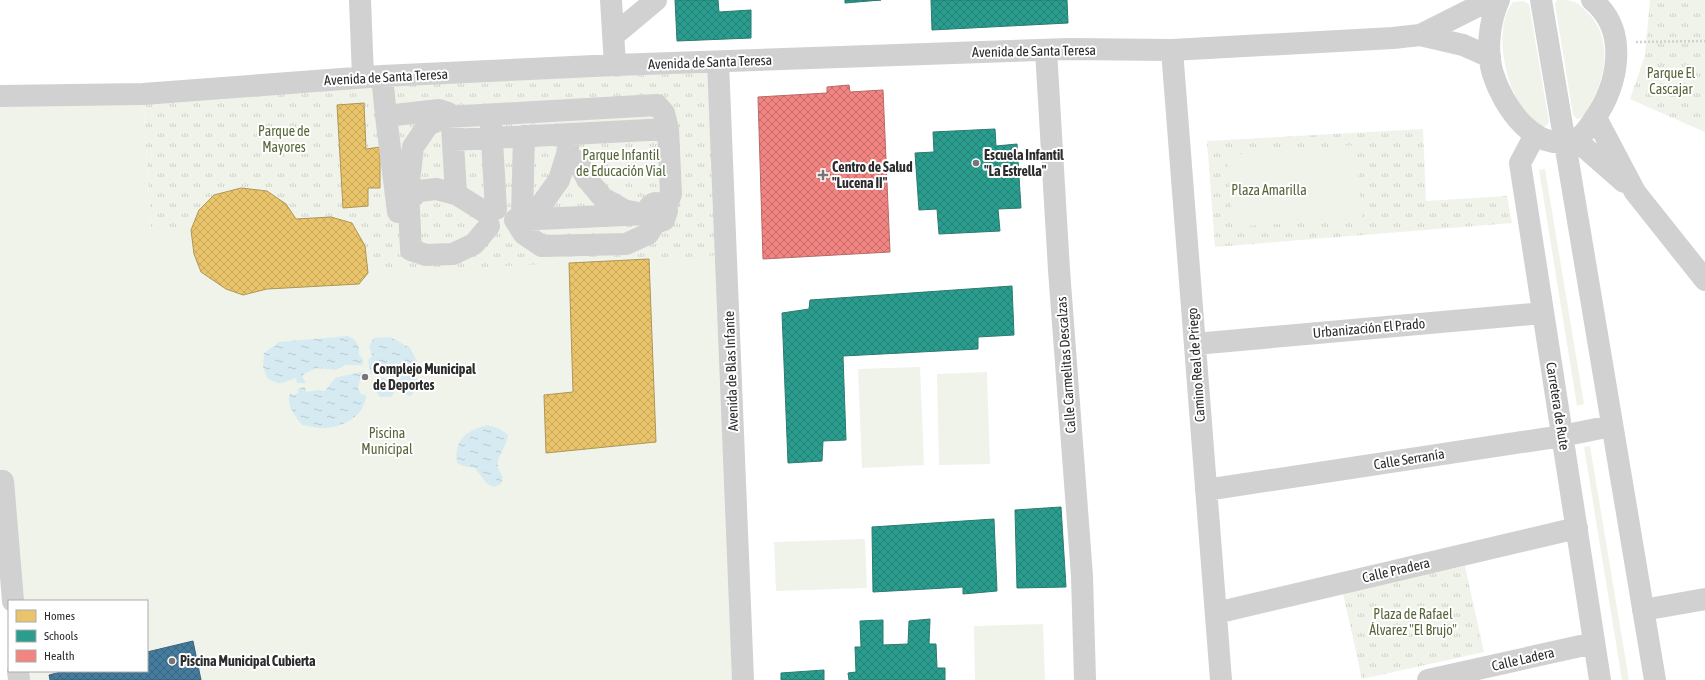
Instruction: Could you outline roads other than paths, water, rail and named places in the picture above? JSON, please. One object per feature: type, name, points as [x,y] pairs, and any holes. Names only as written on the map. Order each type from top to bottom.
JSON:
[{"type":"street","points":[[360,0],[373,76],[386,116],[401,240],[411,250],[426,255],[453,254],[474,244],[503,218],[540,205],[559,180],[569,144]]},
{"type":"street","points":[[611,0],[614,65]]},
{"type":"street","points":[[613,36],[656,0]]},
{"type":"street","points":[[1499,0],[1493,12],[1490,36],[1490,57],[1493,74],[1501,93],[1524,126],[1534,135],[1547,141],[1570,141],[1588,128],[1596,118],[1606,100],[1613,81],[1617,58],[1616,43],[1609,22],[1597,4],[1592,0]]},
{"type":"street","points":[[1541,0],[1570,141],[1611,426],[1654,680]]},
{"type":"street","points":[[1480,2],[1490,36]]},
{"type":"street","name":"Avenida de Santa Teresa","points":[[1420,35],[1480,2]]},
{"type":"street","name":"Avenida de Santa Teresa","points":[[0,96],[143,94],[373,76],[614,65],[1046,50],[1172,50],[1393,38],[1420,35],[1463,45],[1490,57]]},
{"type":"street","name":"Calle Carmelitas Descalzas","points":[[1046,50],[1059,270],[1082,576],[1085,680]]},
{"type":"street","name":"Camino Real de Priego","points":[[1172,50],[1221,680]]},
{"type":"street","name":"Avenida de Blas Infante","points":[[718,62],[743,680]]},
{"type":"street","points":[[409,200],[419,191],[436,189],[456,194],[503,218],[542,246],[626,244],[648,234],[656,215],[671,194],[668,129],[664,113],[657,105],[457,116],[446,117],[428,124],[413,147],[408,190],[411,250]]},
{"type":"street","points":[[386,116],[439,110],[457,116]]},
{"type":"street","points":[[490,114],[503,218]]},
{"type":"street","points":[[456,194],[453,140],[457,116]]},
{"type":"street","points":[[1596,118],[1635,192],[1705,280]]},
{"type":"street","points":[[453,140],[524,136],[569,144],[668,129]]},
{"type":"street","name":"Carretera de Rute","points":[[1534,135],[1520,163],[1600,680]]},
{"type":"street","points":[[503,218],[524,136]]},
{"type":"street","points":[[1570,141],[1635,192]]},
{"type":"street","points":[[569,144],[586,179],[603,198],[626,211],[656,215]]},
{"type":"street","points":[[503,218],[656,215]]},
{"type":"street","name":"Urbanización El Prado","points":[[1195,344],[1543,313]]},
{"type":"street","name":"Calle Serranía","points":[[1206,490],[1562,436],[1611,426]]},
{"type":"street","points":[[0,482],[3,481],[13,600]]},
{"type":"street","name":"Calle Pradera","points":[[1216,613],[1577,528]]},
{"type":"street","points":[[1643,610],[1705,599]]},
{"type":"street","name":"Calle Ladera","points":[[1428,680],[1594,643]]},
{"type":"water","points":[[348,336],[357,344],[359,355],[363,359],[363,365],[345,365],[336,370],[317,368],[302,376],[306,383],[297,383],[296,378],[284,383],[279,383],[267,378],[263,367],[264,353],[279,342]]},
{"type":"water","points":[[390,337],[410,348],[417,361],[417,388],[411,396],[401,393],[399,382],[393,384],[395,391],[391,397],[380,397],[374,389],[379,377],[386,379],[392,377],[389,370],[379,369],[371,375],[368,360],[372,356],[369,346],[374,338]]},
{"type":"water","points":[[365,371],[367,376],[360,379],[358,389],[361,394],[366,395],[365,402],[362,409],[346,423],[325,428],[302,425],[294,414],[290,406],[289,398],[290,393],[294,395],[298,393],[298,388],[305,387],[306,392],[318,390],[325,391],[335,378]]},
{"type":"water","points":[[487,425],[500,429],[508,435],[498,461],[499,471],[503,477],[501,484],[494,487],[487,484],[475,468],[463,466],[457,463],[457,448],[463,437],[473,430]]},
{"type":"place","name":"Escuela Infantil \"La Estrella\"","points":[[976,163]]},
{"type":"place","name":"Centro de Salud \"Lucena II\"","points":[[823,175]]},
{"type":"place","name":"Complejo Municipal de Deportes","points":[[365,377]]},
{"type":"place","name":"Piscina Municipal Cubierta","points":[[172,661]]},
{"type":"park label","name":"Parque El Cascajar","points":[[1671,82]]},
{"type":"park label","name":"Parque de Mayores","points":[[284,140]]},
{"type":"park label","name":"Parque Infantil de Educación Vial","points":[[621,164]]},
{"type":"park label","name":"Plaza Amarilla","points":[[1269,190]]},
{"type":"park label","name":"Piscina Municipal","points":[[387,442]]},
{"type":"park label","name":"Plaza de Rafael Álvarez \"El Brujo\"","points":[[1413,622]]}]
